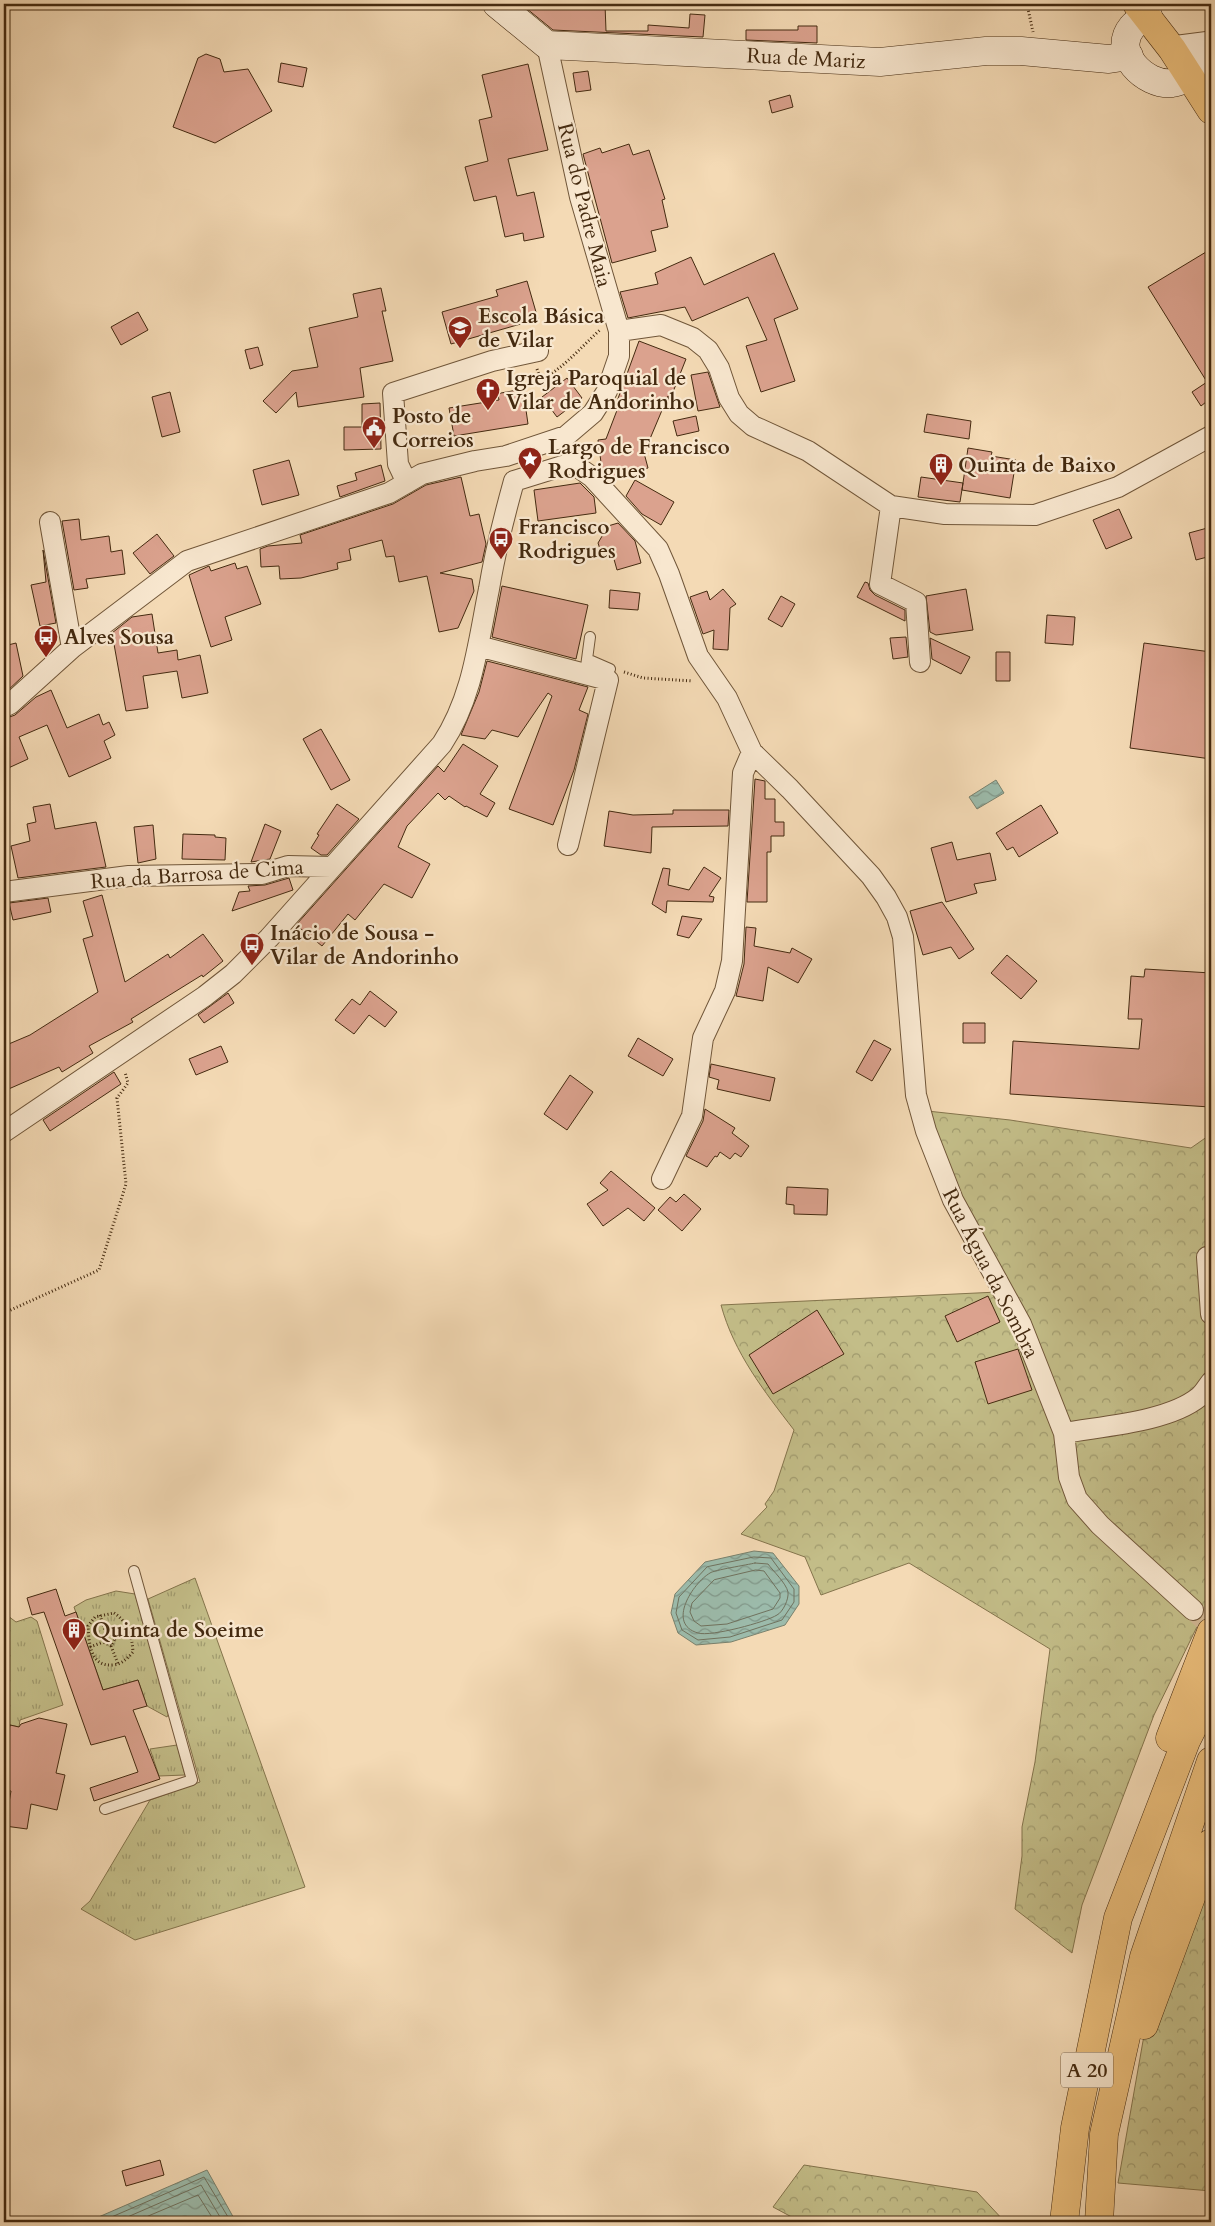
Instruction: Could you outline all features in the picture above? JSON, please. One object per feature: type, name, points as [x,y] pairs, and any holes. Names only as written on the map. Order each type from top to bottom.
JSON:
[{"type":"main road","points":[[497,4],[547,45]]},
{"type":"main road","points":[[1201,69],[1171,83],[1149,79],[1138,71],[1129,56],[1126,40],[1142,10],[1172,49],[1201,69],[1211,110]]},
{"type":"main road","name":"Rua de Mariz","points":[[547,45],[880,62],[986,51],[1033,52],[1109,59],[1129,56]]},
{"type":"main road","points":[[1118,1918],[1120,1875],[1211,1632]]},
{"type":"main road","name":"A 20","points":[[1064,2222],[1075,2128],[1118,1918],[1186,1741],[1211,1691]]},
{"type":"main road","name":"A 20","points":[[1099,2222],[1104,2134],[1144,1957],[1211,1761]]},
{"type":"main road","points":[[1123,2050],[1144,2025],[1211,1843]]},
{"type":"street","points":[[1172,49],[1211,44]]},
{"type":"street","name":"Rua do Padre Maia","points":[[547,45],[580,197],[617,323],[618,356],[607,391],[593,413],[566,436]]},
{"type":"street","points":[[617,323],[661,326],[693,338],[708,350],[719,368],[729,398],[739,414],[753,426],[808,451],[891,506],[945,514],[1036,515],[1118,487],[1211,436]]},
{"type":"street","points":[[407,483],[398,464],[393,393],[492,361],[535,352]]},
{"type":"street","points":[[4,707],[10,704],[72,648],[187,561],[389,493],[422,474],[475,461],[506,456],[566,436],[572,462],[592,477],[658,549],[669,574],[698,656],[727,698],[752,752],[743,773],[732,961],[725,991],[703,1038],[692,1116],[662,1179]]},
{"type":"street","points":[[4,1132],[205,996],[233,974],[270,938],[331,867],[431,757],[450,731],[469,688],[498,538],[514,481],[506,456]]},
{"type":"street","points":[[514,481],[572,462]]},
{"type":"street","points":[[891,506],[880,584],[916,602],[920,662]]},
{"type":"street","points":[[50,522],[72,648]]},
{"type":"street","points":[[478,646],[586,667],[608,680],[568,845]]},
{"type":"street","name":"Rua Água da Sombra","points":[[752,752],[790,789],[870,876],[886,897],[896,917],[906,960],[916,1095],[926,1131],[942,1176],[961,1216],[1021,1324],[1064,1432],[1069,1477],[1077,1499],[1100,1525],[1193,1610]]},
{"type":"street","name":"Rua da Barrosa de Cima","points":[[4,892],[129,876],[262,874],[288,866],[331,867]]},
{"type":"street","points":[[1207,1257],[1211,1314]]},
{"type":"street","points":[[1064,1432],[1159,1416],[1180,1409],[1200,1396],[1211,1382]]},
{"type":"lane","points":[[590,637],[586,667],[610,669]]},
{"type":"lane","points":[[105,1810],[192,1780],[134,1571]]},
{"type":"path","points":[[1027,4],[1033,29],[1033,52]]},
{"type":"path","points":[[535,352],[541,380],[567,364],[617,323]]},
{"type":"path","points":[[643,678],[689,682]]},
{"type":"path","points":[[4,1313],[99,1270],[126,1184],[117,1098],[128,1083],[119,1054]]},
{"type":"path","points":[[114,1613],[122,1618],[130,1634],[132,1652],[127,1660],[107,1666],[98,1662],[90,1647],[88,1626],[95,1617],[114,1613]]},
{"type":"path","points":[[100,1615],[106,1634]]},
{"type":"path","points":[[106,1634],[110,1633],[115,1639]]},
{"type":"path","points":[[103,1642],[103,1636],[106,1634]]},
{"type":"path","points":[[111,1646],[115,1639],[130,1634]]},
{"type":"path","points":[[90,1647],[103,1642],[111,1646],[118,1664]]},
{"type":"green space","points":[[909,1109],[1010,1120],[1191,1148],[1211,1134],[1211,1598],[1154,1715],[1082,1905],[1072,1953],[1015,1909],[1022,1856],[1022,1827],[1035,1762],[1050,1649],[909,1563],[821,1595],[805,1557],[741,1534],[767,1507],[765,1504],[774,1491],[794,1430],[751,1371],[734,1339],[721,1305],[998,1292]]},
{"type":"green space","points":[[195,1578],[305,1887],[135,1940],[81,1909],[90,1901],[150,1800],[200,1782],[148,1599]]},
{"type":"green space","points":[[116,1591],[135,1594],[169,1713],[167,1717],[147,1706],[138,1680],[103,1690],[74,1607],[86,1600]]},
{"type":"green space","points":[[4,1613],[16,1622],[31,1617],[37,1621],[63,1705],[20,1720],[19,1727],[10,1725],[4,1756]]},
{"type":"green space","points":[[177,1745],[185,1775],[159,1776],[150,1749]]},
{"type":"green space","points":[[1211,1842],[1211,2191],[1118,2183],[1146,2024]]},
{"type":"green space","points":[[804,2165],[977,2192],[1005,2222],[801,2222],[773,2207]]},
{"type":"water","points":[[996,780],[1004,793],[977,809],[969,797]]},
{"type":"water","points":[[754,1551],[773,1553],[799,1586],[799,1604],[785,1625],[731,1642],[696,1645],[678,1633],[671,1613],[675,1594],[705,1562]]},
{"type":"water","points":[[207,2170],[236,2222],[87,2222]]},
{"type":"building","points":[[521,4],[605,4],[606,31],[648,31],[648,25],[689,28],[690,14],[705,15],[703,37],[553,30]]},
{"type":"building","points":[[798,26],[817,26],[817,43],[746,40],[746,30],[798,30]]},
{"type":"building","points":[[206,54],[220,59],[224,72],[248,69],[272,111],[215,143],[173,127],[198,58]]},
{"type":"building","points":[[281,63],[307,68],[303,87],[278,82]]},
{"type":"building","points":[[528,64],[548,150],[508,159],[517,196],[534,192],[544,237],[524,241],[523,233],[505,237],[496,196],[474,201],[465,167],[488,161],[479,120],[492,117],[482,75]]},
{"type":"building","points":[[588,71],[591,90],[576,92],[573,73]]},
{"type":"building","points":[[790,95],[793,107],[772,113],[769,101]]},
{"type":"building","points":[[629,144],[633,155],[649,150],[665,199],[662,200],[668,227],[651,231],[656,251],[612,263],[583,154],[600,148],[602,153]]},
{"type":"building","points":[[1206,252],[1211,260],[1211,398],[1201,406],[1192,392],[1207,382],[1148,287]]},
{"type":"building","points":[[774,253],[798,309],[774,319],[795,381],[761,392],[746,346],[767,340],[748,297],[692,321],[685,307],[628,318],[620,292],[658,284],[655,273],[691,257],[704,285]]},
{"type":"building","points":[[527,281],[538,319],[451,344],[442,312],[498,296],[496,290]]},
{"type":"building","points":[[381,288],[386,311],[382,311],[393,361],[360,368],[364,397],[298,407],[296,392],[276,413],[263,401],[292,371],[318,367],[309,328],[358,317],[353,294]]},
{"type":"building","points":[[138,312],[148,330],[121,345],[111,327]]},
{"type":"building","points":[[639,341],[686,359],[669,402],[668,396],[644,453],[648,468],[625,474],[630,477],[610,479],[602,470],[598,440],[606,439],[619,405],[616,404]]},
{"type":"building","points":[[258,347],[263,365],[250,369],[245,350]]},
{"type":"building","points":[[708,372],[720,407],[698,411],[691,375]]},
{"type":"building","points":[[567,378],[582,398],[557,417],[542,397]]},
{"type":"building","name":"Igreja Paroquial de Vilar de Andorinho","points":[[523,389],[528,424],[454,436],[449,408],[499,400],[498,395],[501,393]]},
{"type":"building","points":[[170,392],[180,432],[162,437],[152,397]]},
{"type":"building","points":[[380,403],[381,449],[344,450],[344,427],[362,427],[362,404]]},
{"type":"building","points":[[927,414],[971,421],[969,439],[924,432]]},
{"type":"building","points":[[696,416],[699,431],[677,436],[673,421]]},
{"type":"building","points":[[968,448],[992,452],[991,456],[1016,460],[1010,498],[962,490]]},
{"type":"building","points":[[289,460],[299,495],[262,505],[253,470]]},
{"type":"building","points":[[381,465],[385,481],[340,497],[337,486],[357,480],[355,473]]},
{"type":"building","points":[[461,477],[470,516],[479,514],[486,544],[482,562],[440,573],[472,579],[474,591],[458,628],[439,632],[427,576],[399,582],[394,556],[386,557],[382,540],[349,549],[351,560],[337,563],[338,569],[301,578],[280,579],[279,566],[261,567],[260,549],[268,546],[302,543],[300,535],[393,504],[426,485]]},
{"type":"building","name":"Quinta de Baixo","points":[[921,477],[963,483],[960,502],[918,497]]},
{"type":"building","points":[[635,480],[674,502],[661,525],[642,514],[626,496]]},
{"type":"building","points":[[580,483],[594,497],[596,513],[538,521],[534,490]]},
{"type":"building","points":[[1119,509],[1132,538],[1106,549],[1093,520]]},
{"type":"building","points":[[79,519],[81,540],[109,536],[111,552],[122,550],[125,574],[86,579],[88,588],[74,590],[62,521]]},
{"type":"building","points":[[618,523],[635,541],[641,563],[617,570],[612,552],[602,555],[598,543],[608,526]]},
{"type":"building","points":[[1211,527],[1211,556],[1196,560],[1189,533]]},
{"type":"building","points":[[157,534],[174,556],[150,574],[133,553]]},
{"type":"building","points":[[43,550],[56,623],[40,626],[31,585],[46,582]]},
{"type":"building","points":[[235,563],[237,569],[247,566],[261,604],[225,617],[232,640],[211,647],[189,575],[209,566],[211,571]]},
{"type":"building","points":[[865,582],[868,583],[870,590],[875,595],[905,610],[905,621],[857,597]]},
{"type":"building","points":[[502,586],[588,605],[576,659],[492,637]]},
{"type":"building","points":[[723,589],[736,604],[730,608],[728,650],[713,649],[714,630],[703,634],[690,597],[707,591],[710,600]]},
{"type":"building","points":[[966,589],[973,630],[936,635],[930,632],[926,596]]},
{"type":"building","points":[[610,590],[640,593],[638,610],[609,608]]},
{"type":"building","points":[[781,596],[795,604],[782,627],[768,619]]},
{"type":"building","points":[[152,614],[158,653],[177,650],[178,660],[200,655],[208,693],[182,698],[177,671],[143,676],[148,708],[126,711],[112,633],[132,617]]},
{"type":"building","points":[[1047,615],[1075,617],[1073,645],[1045,643]]},
{"type":"building","points":[[906,637],[908,657],[893,659],[890,638]]},
{"type":"building","points":[[930,638],[970,657],[961,674],[932,659]]},
{"type":"building","points":[[16,643],[23,676],[4,694],[4,646]]},
{"type":"building","points":[[1144,643],[1211,652],[1211,759],[1130,748]]},
{"type":"building","points":[[996,652],[1010,652],[1010,681],[996,681]]},
{"type":"building","points":[[487,661],[588,687],[579,710],[588,714],[574,770],[553,825],[509,809],[552,696],[548,693],[518,737],[492,730],[485,739],[461,735],[479,692]]},
{"type":"building","points":[[51,690],[67,728],[99,714],[103,725],[109,722],[115,735],[104,741],[111,758],[69,777],[47,725],[19,737],[28,759],[4,770],[4,719],[15,715],[36,697]]},
{"type":"building","points":[[321,729],[350,780],[331,790],[303,739]]},
{"type":"building","points":[[463,744],[498,766],[480,794],[495,803],[487,817],[465,807],[449,796],[445,800],[438,793],[407,826],[398,847],[430,864],[412,898],[384,884],[355,920],[348,914],[322,946],[296,925],[438,766],[444,772]]},
{"type":"building","points":[[755,779],[765,781],[765,799],[775,799],[775,822],[784,822],[784,836],[771,836],[771,852],[767,852],[767,902],[747,902]]},
{"type":"building","points":[[50,804],[55,829],[96,822],[106,867],[18,878],[11,846],[30,841],[27,824],[36,822],[33,807]]},
{"type":"building","points":[[337,804],[359,819],[327,855],[321,855],[311,848],[319,835],[317,834]]},
{"type":"building","points":[[1041,805],[1058,833],[1019,857],[1013,847],[1007,850],[996,833]]},
{"type":"building","points":[[673,810],[729,810],[728,826],[652,827],[651,853],[604,846],[609,811],[633,815],[673,814]]},
{"type":"building","points":[[265,824],[281,831],[270,859],[251,862]]},
{"type":"building","points":[[153,825],[156,859],[138,863],[134,827]]},
{"type":"building","points":[[183,834],[215,835],[215,837],[226,838],[225,860],[182,859]]},
{"type":"building","points":[[952,842],[957,860],[990,853],[996,880],[974,884],[977,893],[946,902],[931,848]]},
{"type":"building","points":[[704,867],[721,878],[709,896],[714,897],[713,902],[667,901],[666,913],[652,904],[663,868],[670,869],[668,885],[689,890]]},
{"type":"building","points":[[289,878],[293,890],[232,911],[239,892],[250,891],[248,886],[265,885]]},
{"type":"building","points":[[102,895],[125,982],[168,954],[170,958],[203,934],[223,961],[203,977],[202,975],[131,1019],[133,1022],[89,1046],[93,1053],[62,1072],[59,1067],[4,1091],[4,1046],[30,1035],[98,992],[83,939],[93,936],[83,901]]},
{"type":"building","points":[[48,898],[51,912],[13,920],[9,903]]},
{"type":"building","points":[[942,902],[974,949],[959,959],[951,947],[923,955],[910,911]]},
{"type":"building","points":[[682,916],[702,919],[689,938],[677,935]]},
{"type":"building","points":[[746,927],[756,928],[754,946],[790,953],[792,948],[812,959],[798,983],[768,967],[763,1001],[736,996],[744,964]]},
{"type":"building","points":[[1007,955],[1037,981],[1021,999],[991,973]]},
{"type":"building","points":[[1145,969],[1211,973],[1210,1107],[1010,1094],[1013,1041],[1139,1049],[1142,1019],[1128,1019],[1131,976],[1144,977]]},
{"type":"building","points":[[370,991],[397,1012],[385,1027],[369,1015],[354,1034],[335,1020],[352,999],[360,1005]]},
{"type":"building","points":[[228,993],[234,1003],[204,1023],[198,1015]]},
{"type":"building","points":[[963,1023],[985,1023],[985,1043],[963,1043]]},
{"type":"building","points":[[638,1038],[673,1059],[663,1076],[628,1056]]},
{"type":"building","points":[[874,1040],[891,1049],[872,1081],[856,1072]]},
{"type":"building","points":[[221,1046],[228,1062],[196,1075],[189,1059]]},
{"type":"building","points":[[711,1064],[775,1078],[770,1101],[717,1089],[719,1080],[709,1077]]},
{"type":"building","points":[[114,1072],[121,1084],[50,1131],[43,1120]]},
{"type":"building","points":[[570,1075],[593,1092],[567,1130],[544,1114]]},
{"type":"building","points":[[705,1109],[735,1128],[732,1133],[749,1146],[741,1157],[735,1153],[730,1159],[720,1152],[707,1167],[686,1156],[703,1121]]},
{"type":"building","points":[[611,1171],[655,1208],[644,1221],[628,1208],[603,1226],[587,1204],[608,1190],[600,1183]]},
{"type":"building","points":[[787,1187],[828,1189],[827,1215],[794,1214],[794,1205],[786,1204]]},
{"type":"building","points":[[684,1194],[701,1209],[682,1231],[658,1210],[670,1197],[676,1202]]},
{"type":"building","points":[[988,1296],[1000,1322],[957,1342],[945,1316]]},
{"type":"building","points":[[817,1310],[844,1354],[773,1394],[749,1355]]},
{"type":"building","points":[[1018,1349],[1032,1390],[988,1404],[975,1362]]},
{"type":"building","name":"Quinta de Soeime","points":[[56,1589],[65,1616],[76,1612],[103,1690],[138,1680],[147,1706],[133,1710],[160,1779],[94,1801],[90,1788],[138,1772],[125,1736],[91,1745],[44,1612],[32,1615],[27,1598]]},
{"type":"building","points":[[39,1718],[67,1724],[56,1773],[65,1775],[57,1810],[31,1804],[27,1829],[5,1826],[11,1791],[4,1790],[4,1756],[10,1725],[19,1727],[21,1724]]},
{"type":"building","points":[[160,2160],[164,2175],[126,2186],[122,2171]]},
{"type":"tunnel","points":[[1193,1610],[1211,1627]]},
{"type":"place","name":"Escola Básica de Vilar","points":[[460,349]]},
{"type":"place","name":"Igreja Paroquial de Vilar de Andorinho","points":[[488,411]]},
{"type":"place","name":"Posto de Correios","points":[[374,449]]},
{"type":"place","name":"Largo de Francisco Rodrigues","points":[[530,480]]},
{"type":"place","name":"Quinta de Baixo","points":[[941,486]]},
{"type":"place","name":"Francisco Rodrigues","points":[[501,560]]},
{"type":"place","name":"Alves Sousa","points":[[46,658]]},
{"type":"place","name":"Inácio de Sousa - Vilar de Andorinho","points":[[252,966]]},
{"type":"place","name":"Quinta de Soeime","points":[[74,1651]]}]
